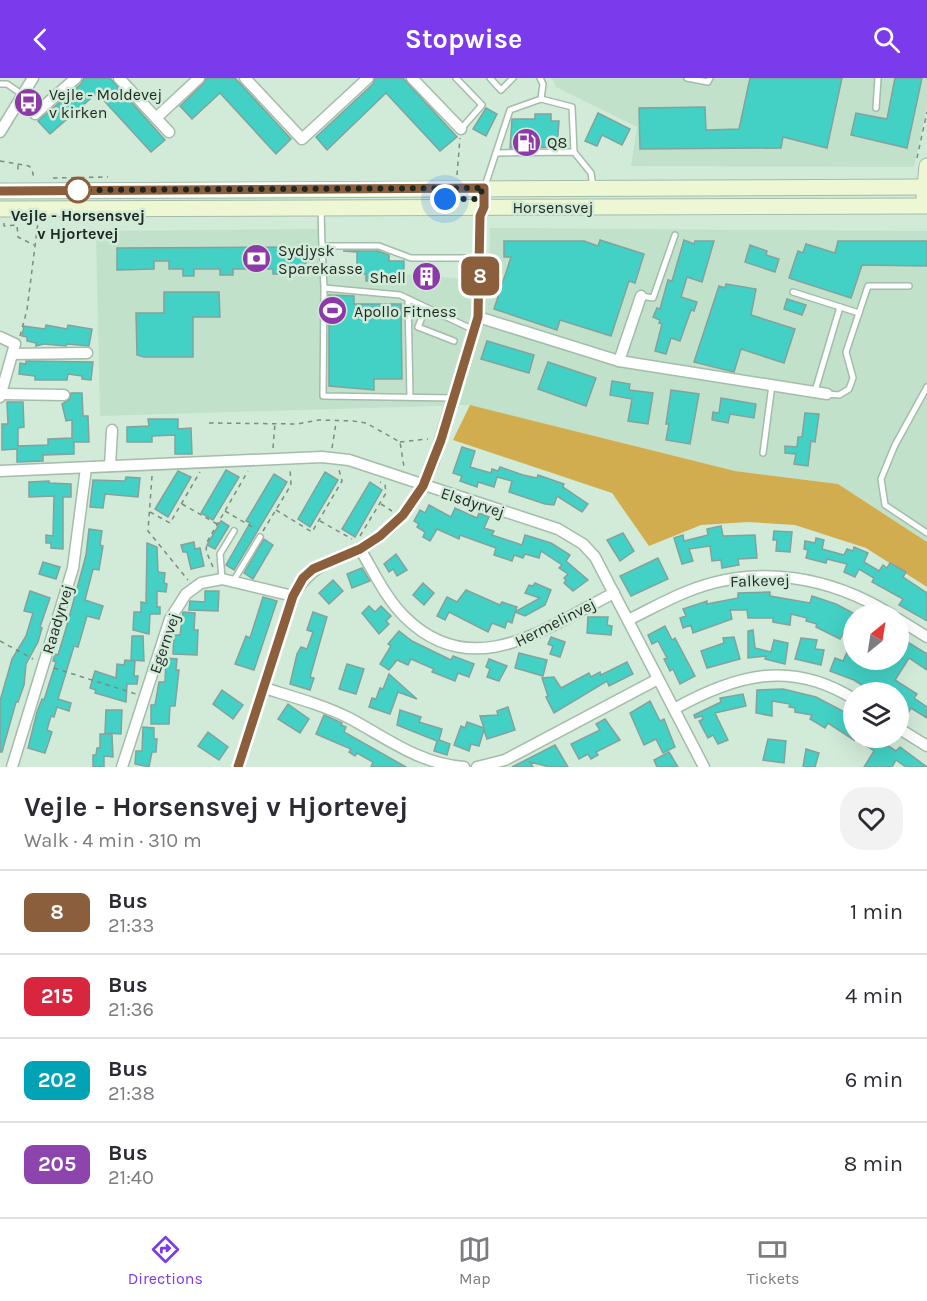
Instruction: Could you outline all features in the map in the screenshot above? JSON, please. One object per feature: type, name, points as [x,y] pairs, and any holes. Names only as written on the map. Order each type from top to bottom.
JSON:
[{"type":"main road","points":[[921,166],[926,197]]},
{"type":"main road","points":[[372,207],[389,199],[476,199],[484,188]]},
{"type":"main road","points":[[484,207],[493,196],[571,196],[593,188]]},
{"type":"main road","name":"Horsensvej","points":[[0,191],[593,188],[926,197]]},
{"type":"main road","name":"Horsensvej","points":[[0,209],[728,206],[926,197]]},
{"type":"main road","points":[[0,200],[138,202],[175,208]]},
{"type":"street","points":[[0,132],[33,78]]},
{"type":"street","points":[[35,114],[76,78]]},
{"type":"street","points":[[119,78],[169,132]]},
{"type":"street","points":[[156,118],[199,78]]},
{"type":"street","points":[[245,78],[302,139],[368,78]]},
{"type":"street","points":[[412,78],[461,129]]},
{"type":"street","points":[[238,767],[293,596],[303,578],[313,569],[360,549],[380,536],[402,516],[423,486],[441,440],[478,317],[481,258],[480,216],[484,207],[484,188]]},
{"type":"street","points":[[619,361],[641,296]]},
{"type":"street","points":[[478,317],[619,361],[821,393]]},
{"type":"street","points":[[0,337],[14,349],[87,353]]},
{"type":"street","points":[[14,349],[1,396],[64,395]]},
{"type":"street","points":[[110,466],[112,430]]},
{"type":"street","name":"Elsdyrvej","points":[[0,471],[272,457],[334,458],[558,529],[572,536],[595,557],[704,767]]},
{"type":"street","name":"Raadyrvej","points":[[12,767],[73,568],[86,468]]},
{"type":"street","name":"Hermelinvej","points":[[360,549],[405,617],[423,632],[444,643],[467,649],[491,649],[514,644],[614,593]]},
{"type":"street","name":"Falkevej","points":[[628,620],[705,585],[737,578],[769,576],[812,580],[854,593],[873,604]]},
{"type":"street","points":[[194,587],[220,579],[234,580],[293,596]]},
{"type":"street","name":"Egernvej","points":[[122,767],[174,610],[194,587]]},
{"type":"street","points":[[909,626],[927,637]]},
{"type":"street","points":[[674,708],[731,681],[767,675],[815,681],[843,694]]},
{"type":"street","points":[[477,767],[505,760],[658,679]]},
{"type":"street","points":[[264,688],[349,718],[394,746],[417,756],[464,767]]},
{"type":"street","points":[[909,735],[927,746]]},
{"type":"lane","points":[[456,78],[482,105],[461,129]]},
{"type":"lane","points":[[490,78],[501,90],[513,78]]},
{"type":"lane","points":[[540,78],[543,84],[541,99]]},
{"type":"lane","points":[[687,78],[708,82],[710,78]]},
{"type":"lane","points":[[876,108],[878,78]]},
{"type":"lane","points":[[0,84],[7,84],[23,95]]},
{"type":"lane","points":[[484,188],[510,110],[541,99],[572,107],[573,152],[591,173],[593,188]]},
{"type":"lane","points":[[496,153],[573,152]]},
{"type":"lane","points":[[320,208],[324,288],[323,396],[454,398]]},
{"type":"lane","points":[[641,296],[653,298],[675,235]]},
{"type":"lane","points":[[322,246],[379,246],[411,258],[481,258]]},
{"type":"lane","points":[[840,306],[821,393],[839,395],[849,389],[853,378],[846,352],[868,286],[909,286]]},
{"type":"lane","points":[[324,288],[400,295],[474,330]]},
{"type":"lane","points":[[793,292],[859,313]]},
{"type":"lane","points":[[408,299],[410,397]]},
{"type":"lane","points":[[426,308],[418,327],[454,341]]},
{"type":"lane","points":[[763,453],[772,385]]},
{"type":"lane","points":[[927,387],[895,445],[881,479],[885,505],[927,533]]},
{"type":"lane","points":[[220,579],[220,554],[234,531]]},
{"type":"lane","points":[[234,580],[261,535]]},
{"type":"path","points":[[921,166],[927,112]]},
{"type":"path","points":[[457,188],[461,129]]},
{"type":"path","points":[[0,161],[18,164],[32,170],[35,182]]},
{"type":"path","points":[[18,164],[18,173]]},
{"type":"path","points":[[14,349],[27,310],[39,218]]},
{"type":"path","points":[[4,225],[17,225],[18,237],[35,246]]},
{"type":"path","points":[[272,457],[275,422]]},
{"type":"path","points":[[276,510],[312,532],[342,481],[334,458],[336,422]]},
{"type":"path","points":[[209,423],[366,423],[400,442],[441,440]]},
{"type":"path","points":[[400,442],[405,480]]},
{"type":"path","points":[[225,511],[261,535],[291,485],[289,457]]},
{"type":"path","points":[[220,579],[206,551],[207,542],[251,465],[251,458]]},
{"type":"path","points":[[149,511],[170,523],[202,469],[202,461]]},
{"type":"path","points":[[153,464],[148,531],[194,587]]},
{"type":"path","points":[[319,520],[357,542],[386,493],[385,485],[380,482],[383,472]]},
{"type":"path","points":[[380,503],[402,516]]},
{"type":"path","points":[[181,504],[217,524]]},
{"type":"path","points":[[0,641],[43,665],[146,697]]},
{"type":"shaded area","points":[[552,78],[927,78],[927,106],[914,167],[631,166],[637,127],[556,87]]},
{"type":"shaded area","points":[[490,228],[927,231],[927,542],[838,484],[735,471],[470,405],[100,416],[96,231],[320,229],[318,267],[489,281]]},
{"type":"shaded area","points":[[470,405],[735,471],[838,484],[927,542],[927,587],[866,548],[795,525],[748,522],[701,525],[649,546],[612,493],[453,440]]},
{"type":"building","points":[[84,78],[110,78],[165,140],[151,152],[97,93],[50,134],[38,121],[81,84]]},
{"type":"building","points":[[206,78],[235,78],[291,139],[276,154],[220,93],[192,119],[180,106],[204,83]]},
{"type":"building","points":[[375,78],[403,78],[457,137],[440,151],[386,93],[327,150],[316,137],[373,84]]},
{"type":"building","points":[[750,78],[842,78],[827,148],[783,137],[781,148],[640,149],[639,108],[705,107],[706,130],[739,129]]},
{"type":"building","points":[[895,78],[922,78],[907,148],[851,135],[856,113],[887,119]]},
{"type":"building","points":[[486,108],[497,114],[486,136],[473,129]]},
{"type":"building","points":[[598,113],[630,129],[622,145],[602,135],[597,146],[585,141]]},
{"type":"building","points":[[535,114],[551,114],[551,121],[559,121],[557,147],[510,148],[512,119],[535,119]]},
{"type":"building","points":[[600,240],[644,254],[635,283],[629,281],[611,336],[560,320],[557,330],[494,309],[511,257],[504,257],[504,241],[584,241],[598,246]]},
{"type":"building","points":[[684,240],[694,244],[695,241],[714,241],[702,282],[687,277],[681,297],[697,302],[694,311],[691,310],[680,341],[671,338],[666,354],[655,351],[662,324],[659,323],[660,320],[653,317],[657,308],[660,309],[668,280],[672,281]]},
{"type":"building","points":[[838,241],[927,241],[927,266],[862,265],[851,298],[789,278],[798,251],[803,253],[806,244],[835,253]]},
{"type":"building","points":[[750,245],[767,251],[766,255],[779,259],[775,272],[745,262]]},
{"type":"building","points":[[307,247],[309,261],[306,261],[306,269],[286,269],[286,274],[273,274],[273,269],[233,269],[233,275],[220,275],[220,269],[194,269],[194,276],[183,276],[183,269],[169,269],[169,261],[154,261],[154,269],[117,270],[117,248]]},
{"type":"building","points":[[343,251],[378,251],[389,255],[389,261],[404,261],[404,274],[382,276],[382,281],[366,281],[366,274],[357,274],[357,252]]},
{"type":"building","points":[[421,264],[433,264],[435,282],[419,282]]},
{"type":"building","points":[[726,284],[756,289],[751,315],[795,329],[784,363],[741,349],[734,372],[694,362],[719,286],[725,288]]},
{"type":"building","points":[[164,292],[219,292],[220,317],[193,317],[193,357],[137,355],[136,313],[164,313]]},
{"type":"building","points":[[329,295],[354,296],[354,304],[401,304],[402,379],[374,379],[374,390],[329,386]]},
{"type":"building","points":[[787,299],[806,305],[802,315],[784,309]]},
{"type":"building","points":[[46,325],[67,329],[68,325],[92,329],[89,346],[44,344],[36,346],[36,343],[27,341],[27,337],[22,336],[24,326],[45,329]]},
{"type":"building","points":[[487,341],[534,355],[529,373],[481,359]]},
{"type":"building","points":[[26,361],[93,362],[91,380],[68,374],[67,380],[35,380],[35,376],[19,374],[20,363],[26,364]]},
{"type":"building","points":[[548,362],[596,378],[586,406],[538,389]]},
{"type":"building","points":[[612,381],[630,384],[629,390],[653,393],[648,424],[628,421],[632,399],[610,395]]},
{"type":"building","points":[[671,390],[699,394],[690,444],[666,440]]},
{"type":"building","points":[[71,393],[82,393],[83,416],[88,416],[89,442],[74,442],[74,454],[43,455],[43,461],[17,462],[17,449],[2,450],[2,424],[8,424],[7,402],[23,402],[24,427],[18,428],[18,446],[48,445],[48,439],[72,438],[72,420],[66,421],[62,404],[70,399]]},
{"type":"building","points":[[721,398],[756,404],[754,418],[730,414],[728,423],[712,420],[713,412],[719,413]]},
{"type":"building","points":[[805,413],[819,414],[815,442],[811,441],[808,466],[794,464],[796,454],[785,453],[785,446],[797,447],[798,437],[802,437]]},
{"type":"building","points":[[148,419],[178,419],[178,429],[191,428],[192,454],[175,454],[175,435],[152,436],[152,442],[127,442],[127,427],[149,426]]},
{"type":"building","points":[[462,447],[475,451],[470,467],[491,473],[492,469],[498,471],[500,467],[537,478],[538,475],[564,484],[563,487],[588,504],[582,512],[557,496],[554,505],[545,504],[509,492],[512,481],[497,477],[494,487],[478,482],[477,487],[460,481],[462,476],[453,473]]},
{"type":"building","points":[[226,470],[239,477],[213,520],[201,513]]},
{"type":"building","points":[[178,471],[191,477],[168,517],[155,509]]},
{"type":"building","points":[[325,472],[338,480],[310,527],[298,519]]},
{"type":"building","points":[[274,474],[287,482],[234,570],[226,565],[250,523],[246,521]]},
{"type":"building","points":[[126,477],[140,478],[138,497],[105,494],[103,508],[90,507],[93,480],[125,481]]},
{"type":"building","points":[[49,481],[49,483],[71,484],[71,497],[63,497],[63,549],[51,548],[51,543],[46,543],[46,535],[53,536],[54,496],[29,497],[29,482]]},
{"type":"building","points":[[370,482],[382,490],[355,537],[342,529]]},
{"type":"building","points":[[429,505],[451,517],[455,508],[477,518],[479,513],[489,517],[484,528],[494,531],[492,535],[522,545],[525,535],[551,543],[570,555],[566,561],[588,580],[573,591],[564,583],[566,580],[564,578],[568,574],[559,568],[562,565],[541,551],[539,558],[525,554],[523,558],[514,555],[512,561],[494,555],[496,548],[460,535],[459,539],[437,529],[430,541],[423,537],[425,532],[417,527],[419,524],[414,521],[420,510],[425,513]]},
{"type":"building","points":[[221,521],[229,526],[215,549],[207,545]]},
{"type":"building","points":[[721,526],[723,536],[755,535],[757,558],[738,559],[739,565],[722,568],[721,560],[712,561],[710,546],[689,549],[693,561],[682,564],[674,538],[683,535],[684,541],[708,535],[707,529]]},
{"type":"building","points":[[89,529],[102,531],[100,545],[103,546],[99,570],[93,569],[85,600],[103,606],[99,619],[87,616],[78,647],[74,646],[58,699],[71,703],[69,711],[57,707],[54,717],[51,716],[47,730],[52,732],[45,753],[28,748],[37,712],[42,699],[44,700],[56,662],[53,661],[55,654],[58,655],[67,625],[86,555]]},
{"type":"building","points":[[774,531],[792,532],[790,552],[776,551],[777,540],[773,540]]},
{"type":"building","points":[[623,533],[634,551],[620,561],[607,540]]},
{"type":"building","points":[[816,538],[824,540],[822,549],[844,555],[847,549],[853,551],[854,547],[868,553],[864,562],[879,571],[883,565],[887,568],[890,563],[906,572],[903,577],[927,593],[927,621],[909,611],[909,604],[900,604],[903,599],[872,582],[874,578],[859,569],[855,577],[844,572],[847,564],[827,559],[826,563],[806,558],[808,550],[804,549],[805,541],[815,543]]},
{"type":"building","points":[[264,539],[273,545],[253,579],[244,573]]},
{"type":"building","points":[[194,542],[195,549],[200,548],[204,566],[191,569],[187,552],[183,552],[181,545]]},
{"type":"building","points":[[147,543],[157,547],[158,572],[165,573],[164,583],[167,584],[166,592],[157,591],[157,607],[160,607],[160,614],[150,614],[149,634],[133,630],[134,612],[141,612],[141,602],[146,603]]},
{"type":"building","points":[[396,554],[407,570],[397,576],[393,569],[389,572],[384,564]]},
{"type":"building","points":[[658,558],[668,579],[631,596],[620,576]]},
{"type":"building","points":[[43,562],[60,567],[56,579],[39,574]]},
{"type":"building","points":[[362,568],[370,581],[352,588],[347,574]]},
{"type":"building","points":[[333,580],[343,591],[329,604],[319,593]]},
{"type":"building","points":[[423,583],[434,593],[424,605],[413,595]]},
{"type":"building","points":[[535,583],[551,590],[545,605],[525,616],[515,612],[540,598],[525,593],[529,585],[533,586]]},
{"type":"building","points":[[466,590],[500,605],[502,602],[517,607],[512,623],[507,621],[505,628],[492,623],[488,632],[449,612],[445,620],[437,616],[447,597],[457,602]]},
{"type":"building","points":[[30,591],[50,598],[40,627],[42,628],[38,642],[26,664],[24,685],[18,702],[16,702],[2,752],[0,752],[0,701],[12,659],[26,636],[33,613],[24,611]]},
{"type":"building","points":[[205,591],[219,591],[218,611],[189,610],[190,601],[205,602]]},
{"type":"building","points":[[770,592],[770,596],[810,603],[812,596],[836,604],[843,608],[843,634],[840,639],[816,627],[817,624],[806,621],[807,618],[791,614],[790,625],[773,622],[773,618],[748,618],[747,610],[730,610],[732,619],[693,633],[691,625],[683,628],[680,618],[686,616],[683,609],[707,601],[707,604],[738,598],[738,593]]},
{"type":"building","points":[[263,597],[277,601],[254,670],[235,664],[246,636],[250,638]]},
{"type":"building","points":[[369,606],[375,612],[381,606],[391,616],[386,621],[389,624],[379,634],[362,613]]},
{"type":"building","points":[[183,612],[195,613],[194,630],[198,630],[197,655],[173,654],[174,635],[180,635]]},
{"type":"building","points":[[313,612],[327,617],[310,677],[314,678],[310,690],[290,684],[297,654],[301,647],[307,649],[313,632],[307,630]]},
{"type":"building","points":[[588,617],[608,617],[607,625],[612,626],[611,635],[587,633]]},
{"type":"building","points":[[665,626],[672,640],[675,638],[695,676],[680,684],[673,669],[670,671],[664,659],[667,658],[658,641],[652,644],[648,635]]},
{"type":"building","points":[[753,630],[755,648],[771,652],[774,640],[788,643],[785,664],[765,659],[766,656],[748,658],[748,631]]},
{"type":"building","points":[[399,631],[412,641],[451,660],[453,656],[474,664],[469,677],[458,673],[455,681],[432,672],[434,669],[411,659],[408,665],[397,660],[389,670],[380,664],[391,646],[388,644]]},
{"type":"building","points":[[132,636],[143,636],[144,661],[131,660]]},
{"type":"building","points":[[551,637],[565,642],[560,657],[550,654],[553,646],[548,644]]},
{"type":"building","points":[[734,637],[740,659],[707,668],[701,651],[724,643],[723,638]]},
{"type":"building","points":[[801,638],[817,640],[815,649],[824,650],[821,665],[795,659]]},
{"type":"building","points":[[909,643],[927,654],[927,670],[909,658]]},
{"type":"building","points":[[519,653],[547,660],[543,676],[515,668]]},
{"type":"building","points":[[166,658],[177,659],[176,670],[179,670],[175,706],[170,706],[169,724],[151,724],[151,705],[155,705],[159,682],[165,682]]},
{"type":"building","points":[[835,658],[843,661],[843,670],[901,670],[895,680],[898,682],[857,682],[830,671]]},
{"type":"building","points":[[489,659],[507,666],[499,681],[487,677],[490,669],[486,667]]},
{"type":"building","points":[[125,660],[135,661],[134,676],[138,676],[137,684],[127,684],[126,702],[95,693],[96,690],[90,688],[95,671],[116,678],[117,664],[124,665]]},
{"type":"building","points":[[627,662],[633,674],[609,686],[607,681],[554,713],[546,697],[548,696],[542,678],[554,677],[561,688],[589,673],[591,677],[600,672],[601,675]]},
{"type":"building","points":[[347,664],[364,669],[356,694],[339,689]]},
{"type":"building","points":[[389,674],[417,699],[398,692],[390,714],[369,707],[372,698],[376,699],[380,688],[383,689]]},
{"type":"building","points":[[783,689],[816,697],[843,711],[843,733],[828,723],[825,728],[810,719],[812,715],[795,712],[795,708],[789,707],[790,704],[772,701],[772,716],[756,713],[757,690]]},
{"type":"building","points":[[909,689],[917,694],[914,698],[927,707],[927,718],[911,708],[909,712]]},
{"type":"building","points":[[222,690],[243,705],[233,719],[213,704]]},
{"type":"building","points":[[743,694],[746,706],[715,713],[728,740],[718,744],[713,735],[708,738],[699,721],[703,719],[702,716],[695,718],[694,715],[721,702],[720,698]]},
{"type":"building","points":[[650,701],[660,721],[664,719],[675,747],[663,753],[656,739],[644,745],[630,713]]},
{"type":"building","points":[[288,704],[309,719],[300,733],[278,719]]},
{"type":"building","points":[[508,707],[515,730],[487,739],[484,730],[479,746],[471,744],[469,751],[454,745],[461,726],[465,728],[467,722],[484,728],[480,716],[498,715],[497,711]]},
{"type":"building","points":[[106,710],[122,710],[121,734],[105,733]]},
{"type":"building","points":[[400,710],[421,717],[419,722],[442,729],[439,740],[450,744],[447,755],[434,751],[437,741],[397,725]]},
{"type":"building","points":[[324,715],[342,723],[341,725],[346,727],[344,732],[406,767],[371,767],[373,762],[357,753],[355,756],[349,752],[351,749],[316,734]]},
{"type":"building","points":[[605,719],[620,740],[596,752],[598,755],[591,759],[588,754],[579,759],[571,744],[600,730],[596,724]]},
{"type":"building","points":[[143,727],[154,728],[154,739],[157,739],[156,752],[152,752],[149,767],[135,764],[136,751],[142,751]]},
{"type":"building","points":[[208,732],[228,747],[219,760],[198,746]]},
{"type":"building","points":[[100,734],[112,734],[113,757],[104,756],[104,767],[93,767],[93,755],[96,755],[97,748],[100,748]]},
{"type":"building","points":[[768,739],[786,741],[784,763],[763,760]]},
{"type":"building","points":[[555,745],[568,767],[550,767],[530,762],[533,767],[512,767]]},
{"type":"building","points":[[870,748],[891,748],[896,751],[901,748],[927,767],[906,767],[896,760],[892,767],[864,767],[874,751]]},
{"type":"building","points":[[806,749],[819,753],[815,767],[803,767]]},
{"type":"building","points":[[669,752],[678,767],[657,767],[654,760]]},
{"type":"bus line","name":"8","points":[[0,191],[484,188],[484,207],[480,216],[481,258],[478,317],[428,475],[403,515],[380,536],[360,549],[313,569],[303,578],[293,596],[238,767]]},
{"type":"place","name":"Vejle - Moldevej v kirken","points":[[28,103]]},
{"type":"place","name":"Q8","points":[[526,142]]},
{"type":"place","name":"Vejle - Horsensvej v Hjortevej","points":[[78,190]]},
{"type":"place","name":"Sydjysk Sparekasse","points":[[257,259]]},
{"type":"place","name":"Shell","points":[[427,277]]},
{"type":"place","name":"Apollo Fitness","points":[[333,311]]},
{"type":"route","points":[[78,190],[484,188],[476,199],[445,199]]}]
